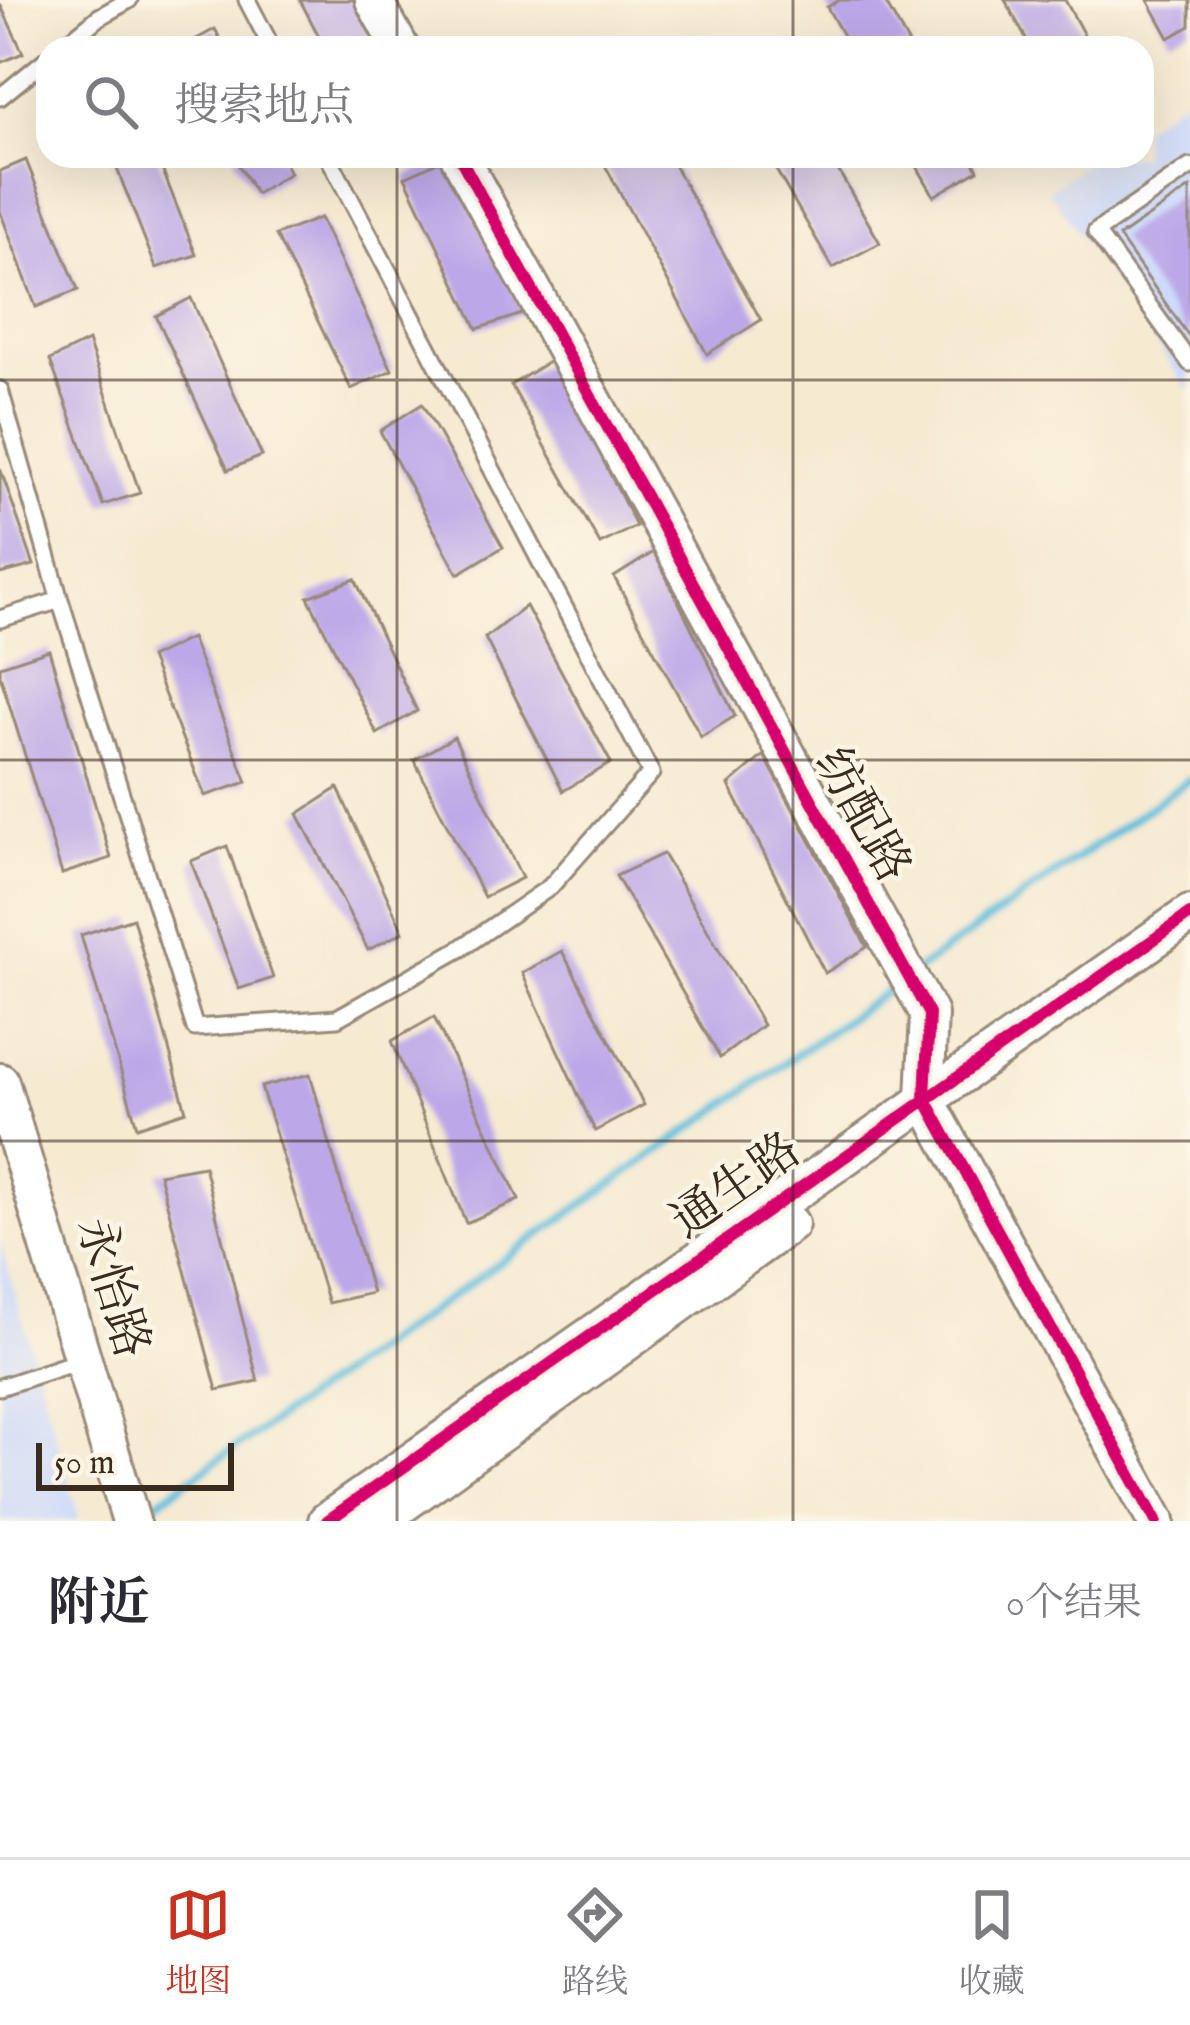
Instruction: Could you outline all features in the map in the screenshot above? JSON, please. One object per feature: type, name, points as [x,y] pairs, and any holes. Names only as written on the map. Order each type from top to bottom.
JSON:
[{"type":"street","points":[[374,0],[394,36]]},
{"type":"street","name":"纺配路","points":[[466,168],[928,1014],[931,1108]]},
{"type":"street","name":"通生路","points":[[379,1521],[1190,914]]},
{"type":"street","name":"通生路","points":[[327,1521],[931,1108],[1190,944]]},
{"type":"street","name":"永怡路","points":[[0,1082],[131,1521]]},
{"type":"street","points":[[931,1108],[1156,1521]]},
{"type":"lane","points":[[76,36],[129,0]]},
{"type":"lane","points":[[247,0],[266,36]]},
{"type":"lane","points":[[0,97],[36,68]]},
{"type":"lane","points":[[1190,167],[1096,232],[1190,363]]},
{"type":"lane","points":[[0,390],[60,600],[195,1028],[337,1018],[460,949],[550,887],[651,773],[334,168]]},
{"type":"lane","points":[[0,619],[60,600]]},
{"type":"lane","points":[[0,1387],[82,1360]]},
{"type":"shaded area","points":[[1190,94],[1190,392],[1048,190],[1080,168],[1154,168],[1154,118]]},
{"type":"shaded area","points":[[0,1241],[79,1517],[74,1521],[0,1521]]},
{"type":"building","points":[[300,0],[354,0],[372,36],[319,36]]},
{"type":"building","points":[[840,0],[884,0],[904,36],[843,36],[827,7]]},
{"type":"building","points":[[1005,0],[1065,0],[1084,36],[1024,36]]},
{"type":"building","points":[[1148,0],[1190,0],[1190,26],[1169,38]]},
{"type":"building","points":[[0,4],[23,53],[0,63]]},
{"type":"building","points":[[26,160],[78,290],[36,307],[0,211],[0,171]]},
{"type":"building","points":[[117,168],[162,168],[196,255],[156,268]]},
{"type":"building","points":[[240,168],[287,168],[290,173],[256,194]]},
{"type":"building","points":[[424,168],[451,168],[525,313],[477,329],[405,177]]},
{"type":"building","points":[[606,168],[676,168],[761,320],[707,354]]},
{"type":"building","points":[[775,168],[837,168],[880,243],[833,268]]},
{"type":"building","points":[[918,168],[977,168],[978,170],[934,196]]},
{"type":"building","points":[[1190,188],[1190,338],[1119,237]]},
{"type":"building","points":[[320,218],[392,370],[351,389],[276,235]]},
{"type":"building","points":[[191,298],[262,456],[228,470],[156,316]]},
{"type":"building","points":[[88,341],[140,493],[103,505],[50,360]]},
{"type":"building","points":[[553,359],[636,526],[600,544],[511,385]]},
{"type":"building","points":[[422,404],[503,547],[458,574],[380,431]]},
{"type":"building","points":[[0,468],[34,565],[0,574]]},
{"type":"building","points":[[654,552],[735,716],[701,737],[614,577]]},
{"type":"building","points":[[355,579],[417,711],[377,734],[308,597]]},
{"type":"building","points":[[526,606],[611,763],[563,791],[485,638]]},
{"type":"building","points":[[191,638],[247,782],[205,796],[150,658]]},
{"type":"building","points":[[49,650],[111,858],[62,874],[0,675],[0,666]]},
{"type":"building","points":[[454,737],[522,878],[484,897],[414,760]]},
{"type":"building","points":[[764,755],[867,947],[825,973],[729,785]]},
{"type":"building","points":[[338,788],[403,932],[368,950],[298,814]]},
{"type":"building","points":[[227,846],[273,978],[239,989],[191,861]]},
{"type":"building","points":[[663,854],[763,1025],[720,1058],[616,876]]},
{"type":"building","points":[[133,918],[186,1111],[137,1127],[81,935]]},
{"type":"building","points":[[562,951],[644,1105],[595,1131],[522,973]]},
{"type":"building","points":[[434,1017],[519,1200],[466,1223],[392,1041]]},
{"type":"building","points":[[310,1074],[372,1293],[328,1303],[261,1087]]},
{"type":"building","points":[[204,1166],[258,1381],[217,1390],[159,1174]]},
{"type":"waterway","points":[[916,971],[1190,779]]},
{"type":"waterway","points":[[139,1515],[899,983]]},
{"type":"cycle path","points":[[466,168],[929,1014],[925,1098],[1156,1521]]},
{"type":"cycle path","points":[[327,1521],[1190,914]]}]
